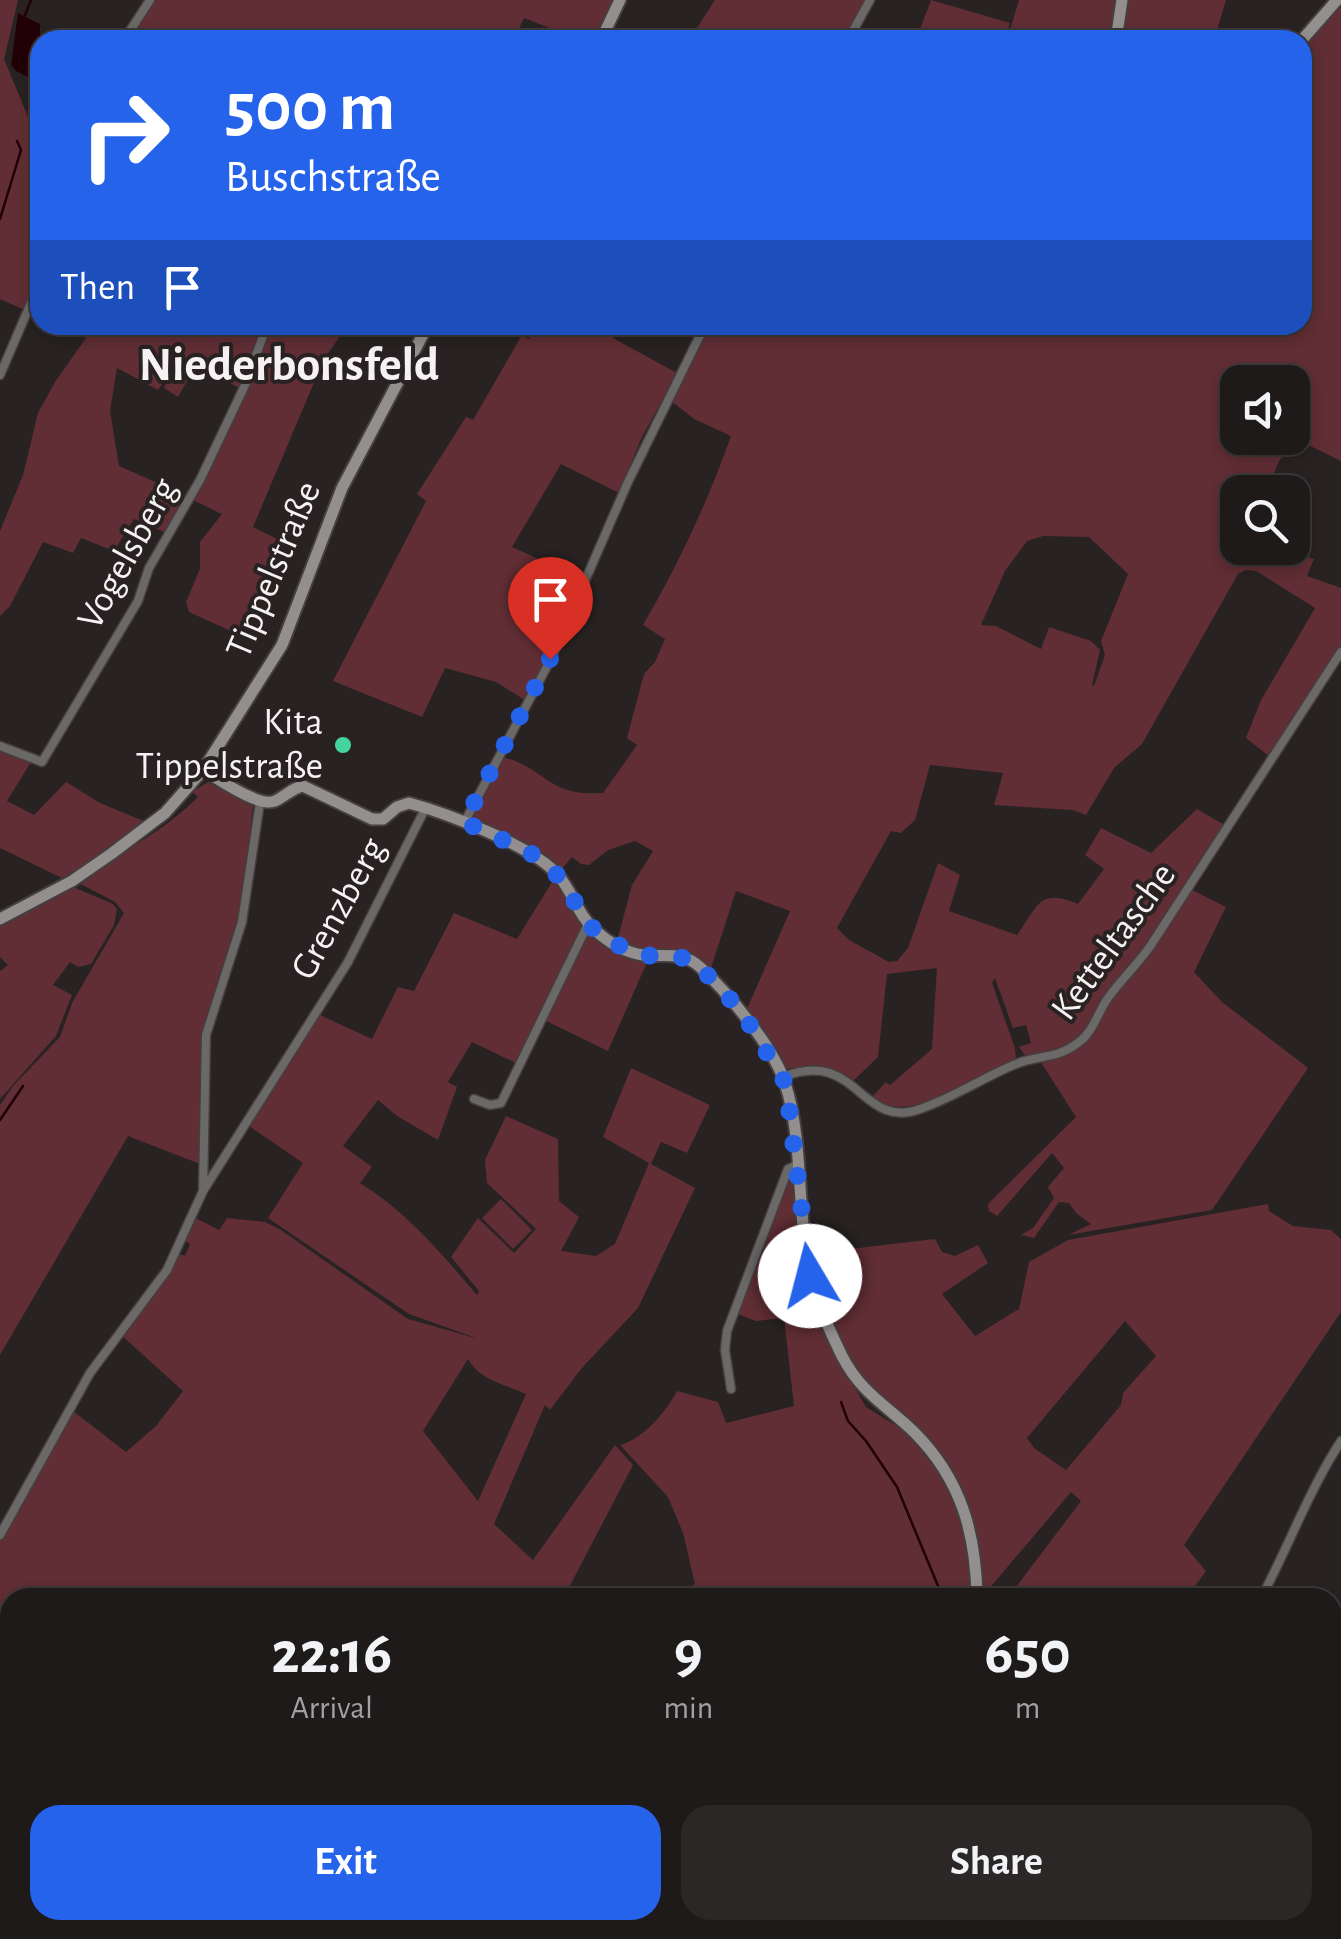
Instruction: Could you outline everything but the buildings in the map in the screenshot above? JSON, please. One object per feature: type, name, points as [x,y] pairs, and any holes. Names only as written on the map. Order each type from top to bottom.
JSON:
[{"type":"street","points":[[130,30],[150,0]]},
{"type":"street","points":[[606,30],[620,0]]},
{"type":"street","points":[[854,30],[870,0]]},
{"type":"street","points":[[1118,30],[1122,0]]},
{"type":"street","points":[[1311,30],[1337,0]]},
{"type":"street","points":[[0,375],[30,305]]},
{"type":"street","name":"Vogelsberg","points":[[0,746],[42,762],[138,602],[149,568],[200,480],[246,383],[263,335]]},
{"type":"street","name":"Tippelstraße","points":[[0,919],[72,881],[111,854],[165,812],[203,770],[282,645],[342,488],[423,335]]},
{"type":"street","points":[[464,822],[550,659],[634,468],[700,335]]},
{"type":"street","name":"Ketteltasche","points":[[784,1078],[807,1069],[826,1070],[885,1110],[901,1114],[922,1109],[1022,1061],[1058,1056],[1082,1041],[1107,999],[1150,947],[1341,652]]},
{"type":"street","points":[[203,770],[260,802]]},
{"type":"street","name":"Grenzberg","points":[[0,1535],[90,1373],[167,1270],[204,1191],[348,962],[426,809],[406,803],[387,818],[376,820],[304,786],[274,802],[260,802],[242,922],[206,1035],[204,1191]]},
{"type":"street","points":[[426,809],[529,852],[562,880],[588,924],[607,940],[632,952],[674,955],[694,962],[742,1012],[784,1078],[807,1262],[824,1314],[852,1374],[869,1396],[916,1434],[957,1492],[976,1554],[977,1588]]},
{"type":"street","points":[[474,1099],[490,1105],[502,1103],[588,924]]},
{"type":"street","points":[[731,1389],[725,1350],[728,1331],[788,1169],[797,1165]]},
{"type":"street","points":[[1266,1588],[1322,1470],[1341,1441]]},
{"type":"shaded area","points":[[0,0],[18,0],[4,59],[30,122],[30,297],[25,310],[0,299]]},
{"type":"shaded area","points":[[153,0],[616,0],[602,30],[555,30],[524,18],[519,30],[134,30]]},
{"type":"shaded area","points":[[715,0],[867,0],[851,30],[696,30]]},
{"type":"shaded area","points":[[931,0],[1010,23],[1008,30],[920,30]]},
{"type":"shaded area","points":[[1019,0],[1123,0],[1119,30],[1010,30]]},
{"type":"shaded area","points":[[1127,0],[1226,0],[1217,30],[1122,28]]},
{"type":"shaded area","points":[[1336,4],[1341,8],[1341,461],[1310,446],[1310,365],[1220,365],[1220,455],[1284,455],[1273,475],[1220,475],[1220,565],[1310,565],[1310,557],[1314,559],[1307,576],[1341,588],[1341,648],[1270,757],[1246,738],[1261,700],[1315,608],[1256,571],[1238,574],[1142,744],[1114,768],[1086,815],[1073,810],[994,805],[1003,773],[930,765],[915,820],[901,833],[891,831],[837,928],[849,940],[889,962],[897,961],[908,948],[938,863],[960,875],[949,911],[1017,935],[1041,902],[1055,898],[1078,904],[1104,869],[1085,855],[1101,828],[1151,853],[1197,809],[1226,826],[1084,1038],[1063,1053],[1027,1058],[1019,1047],[1031,1043],[1026,1025],[1013,1028],[995,978],[992,983],[1016,1060],[923,1103],[886,1105],[872,1097],[932,1049],[937,968],[887,974],[878,1057],[852,1082],[817,1065],[783,1069],[746,1011],[790,911],[736,891],[710,971],[617,941],[632,885],[653,851],[635,841],[608,850],[589,865],[572,857],[561,870],[469,818],[502,757],[569,790],[603,793],[637,745],[627,738],[644,674],[655,662],[665,639],[643,625],[691,532],[731,436],[694,419],[670,400],[703,335],[1312,335],[1312,32]],"holes":[[[1043,536],[1089,537],[1128,574],[1101,641],[1105,655],[1094,686],[1100,650],[1091,641],[1049,627],[1041,649],[996,626],[981,625],[1005,571],[1027,541]]]},
{"type":"shaded area","points":[[18,13],[40,24],[40,30],[30,30],[28,77],[11,65]]},
{"type":"shaded area","points":[[78,335],[341,335],[324,359],[253,527],[281,541],[258,610],[244,637],[189,612],[186,602],[200,569],[200,542],[222,514],[193,500],[242,389],[183,361],[194,369],[178,397],[164,388],[179,359],[158,390],[117,368],[110,411],[119,466],[189,497],[169,534],[134,519],[114,551],[81,538],[73,553],[43,542],[10,606],[0,616],[0,531],[23,475],[38,413],[86,338]]},
{"type":"shaded area","points":[[522,335],[529,339],[531,335],[616,335],[613,338],[677,373],[641,439],[619,493],[561,464],[512,547],[583,579],[526,701],[496,682],[445,668],[422,717],[333,681],[426,501],[417,494],[466,417],[473,420]]},
{"type":"shaded area","points":[[0,750],[31,762],[7,801],[34,815],[66,782],[100,803],[146,822],[66,880],[0,848]]},
{"type":"shaded area","points":[[208,782],[253,806],[241,911],[202,1032],[200,1164],[128,1136],[0,1355],[0,1105],[60,1037],[72,1003],[124,913],[115,902],[77,882],[170,821],[198,797],[192,792]]},
{"type":"shaded area","points":[[555,877],[583,926],[518,1064],[472,1042],[448,1082],[457,1087],[438,1140],[378,1100],[343,1146],[372,1167],[360,1183],[409,1221],[477,1295],[479,1291],[451,1257],[478,1218],[514,1253],[536,1229],[487,1183],[485,1160],[506,1116],[558,1139],[559,1201],[579,1217],[561,1251],[596,1256],[615,1244],[649,1163],[603,1137],[631,1068],[710,1105],[687,1153],[661,1142],[651,1164],[695,1188],[638,1308],[581,1369],[550,1410],[545,1405],[494,1524],[533,1560],[615,1445],[633,1465],[569,1588],[0,1588],[0,1541],[73,1411],[126,1452],[156,1426],[183,1391],[121,1335],[179,1254],[185,1256],[190,1244],[184,1240],[194,1217],[219,1230],[227,1218],[265,1222],[408,1319],[479,1339],[409,1314],[268,1218],[303,1163],[249,1126],[320,1015],[372,1039],[398,987],[414,991],[454,913],[517,939]],"holes":[[[468,1359],[486,1377],[526,1394],[478,1501],[423,1431]]]},
{"type":"shaded area","points":[[71,886],[113,904],[117,909],[114,925],[91,964],[78,967],[70,962],[53,985],[72,995],[56,1036],[0,1099],[0,971],[8,965],[0,957],[0,922]]},
{"type":"shaded area","points":[[1190,889],[1226,907],[1194,972],[1222,1002],[1308,1068],[1212,1210],[1068,1235],[1091,1224],[1069,1203],[1059,1202],[1034,1238],[1021,1235],[1033,1228],[1054,1198],[1048,1187],[1064,1168],[1052,1153],[997,1216],[989,1211],[988,1204],[1076,1117],[1040,1061],[1060,1056],[1085,1040],[1108,1001]]},
{"type":"shaded area","points":[[588,931],[648,960],[608,1051],[544,1020]]},
{"type":"shaded area","points":[[788,1178],[793,1182],[805,1280],[828,1341],[866,1407],[911,1435],[938,1471],[966,1528],[972,1588],[688,1588],[695,1584],[683,1533],[668,1497],[620,1445],[653,1424],[677,1391],[718,1402],[726,1423],[794,1406],[784,1318],[756,1321],[735,1313]]},
{"type":"shaded area","points":[[501,1199],[532,1230],[513,1249],[482,1218]]},
{"type":"shaded area","points":[[1268,1204],[1269,1211],[1293,1226],[1331,1230],[1341,1239],[1341,1312],[1184,1545],[1206,1571],[1194,1588],[1015,1588],[1081,1501],[1071,1492],[990,1588],[981,1588],[974,1532],[958,1486],[941,1461],[881,1405],[849,1363],[823,1306],[810,1248],[833,1251],[935,1239],[942,1252],[955,1256],[978,1245],[988,1263],[942,1294],[975,1336],[1019,1309],[1029,1262],[1068,1240]],"holes":[[[1125,1321],[1156,1356],[1123,1393],[1121,1405],[1066,1470],[1034,1448],[1027,1438]]]},
{"type":"waterway","points":[[25,15],[31,0]]},
{"type":"waterway","points":[[0,219],[21,150],[17,141]]},
{"type":"waterway","points":[[0,1120],[23,1086]]},
{"type":"waterway","points":[[841,1402],[848,1421],[897,1487],[939,1588]]},
{"type":"place","name":"Kita Tippelstraße","points":[[343,745]]},
{"type":"district","name":"Niederbonsfeld","points":[[289,366]]},
{"type":"route","points":[[550,659],[464,822],[529,852],[549,867],[562,880],[588,924],[607,940],[640,955],[687,958],[742,1012],[786,1084],[810,1276]]}]
